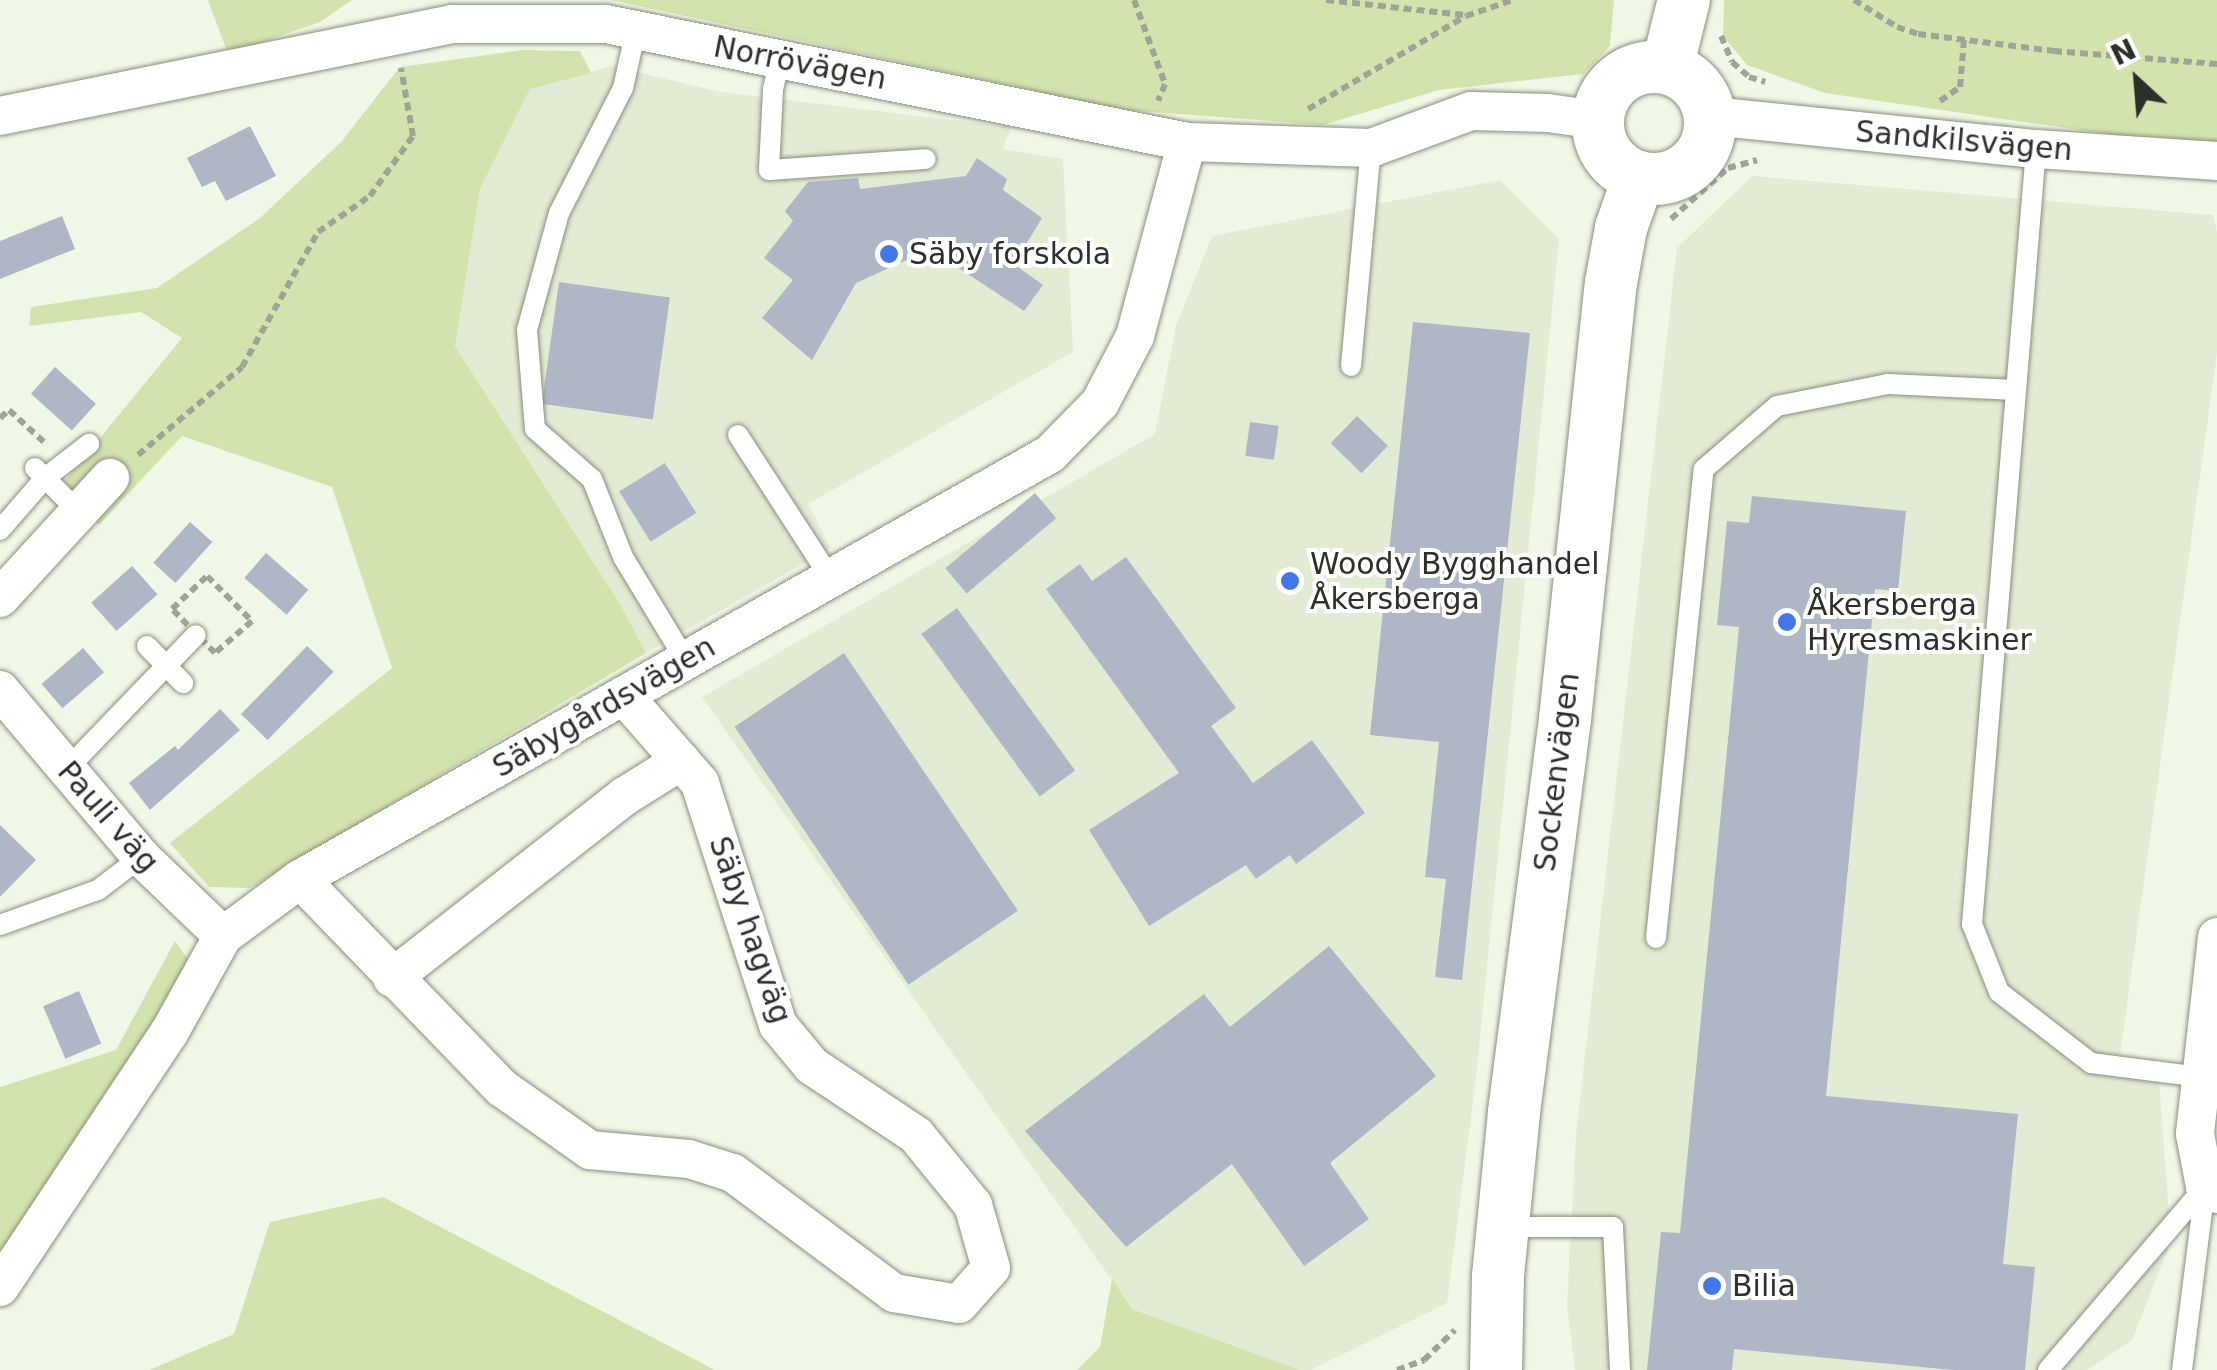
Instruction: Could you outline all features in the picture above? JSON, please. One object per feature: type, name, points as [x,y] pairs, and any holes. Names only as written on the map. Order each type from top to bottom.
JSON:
[{"type":"street","points":[[576,0],[621,27]]},
{"type":"street","points":[[1667,68],[1701,11]]},
{"type":"street","name":"Norrövägen","points":[[0,116],[452,24],[621,27],[1187,142],[1371,148],[1471,111],[1548,113],[1598,120]]},
{"type":"street","points":[[1667,68],[1693,82],[1710,116],[1706,148],[1692,166],[1672,177],[1639,178],[1620,168],[1606,152],[1598,120],[1604,98],[1616,82],[1638,70],[1667,68]]},
{"type":"street","name":"Sandkilsvägen","points":[[1710,116],[2036,149],[2217,161]]},
{"type":"street","name":"Säbygårdsvägen","points":[[0,1288],[169,1032],[224,936],[300,879],[1050,454],[1100,402],[1135,336],[1187,142]]},
{"type":"street","name":"Sockenvägen","points":[[1496,1370],[1503,1227],[1611,283],[1621,228],[1639,178]]},
{"type":"street","points":[[0,598],[110,478]]},
{"type":"street","name":"Pauli väg","points":[[0,690],[141,857],[224,936]]},
{"type":"street","name":"Säby hagväg","points":[[300,879],[502,1088],[590,1150],[689,1158],[734,1173],[894,1293],[959,1304],[990,1268],[973,1205],[916,1136],[812,1066],[778,1025],[700,783],[624,696]]},
{"type":"street","points":[[392,978],[625,796],[681,761]]},
{"type":"street","points":[[2211,1191],[2194,1134],[2217,937]]},
{"type":"lane","points":[[621,27],[623,88],[558,213],[527,330],[535,430],[592,479],[623,557],[686,661]]},
{"type":"lane","points":[[780,58],[773,90],[769,170],[926,158]]},
{"type":"lane","points":[[1351,366],[1371,148]]},
{"type":"lane","points":[[2036,149],[1972,924],[1999,992],[2091,1063],[2202,1077]]},
{"type":"lane","points":[[1656,938],[1704,469],[1777,406],[1888,384],[2016,390]]},
{"type":"lane","points":[[738,435],[831,579]]},
{"type":"lane","points":[[0,530],[40,473],[89,444]]},
{"type":"lane","points":[[40,473],[79,512]]},
{"type":"lane","points":[[66,770],[196,635]]},
{"type":"lane","points":[[146,646],[183,683]]},
{"type":"lane","points":[[0,925],[98,890],[141,857]]},
{"type":"lane","points":[[2048,1370],[2211,1191]]},
{"type":"lane","points":[[2182,1370],[2211,1191]]},
{"type":"lane","points":[[1503,1227],[1614,1227],[1620,1370]]},
{"type":"path","points":[[1134,0],[1166,84],[1144,133]]},
{"type":"path","points":[[1326,0],[1466,16]]},
{"type":"path","points":[[1290,148],[1299,114],[1466,16],[1514,0]]},
{"type":"path","points":[[1854,0],[1897,27],[1964,39],[2217,64]]},
{"type":"path","points":[[1701,11],[1732,62],[1749,77],[1772,85]]},
{"type":"path","points":[[110,478],[242,367],[318,232],[370,196],[412,136],[395,36]]},
{"type":"path","points":[[1936,102],[1952,98],[1960,87],[1964,39]]},
{"type":"path","points":[[1397,1370],[1424,1360]]},
{"type":"shaded area","points":[[612,66],[720,92],[1011,127],[1003,149],[1063,159],[1073,352],[808,504],[831,548],[646,653],[620,604],[455,346],[480,189],[530,89]]},
{"type":"shaded area","points":[[1752,176],[2213,215],[2217,232],[2217,353],[2120,1055],[2158,1068],[2171,1241],[2132,1340],[2087,1370],[1575,1370],[1567,1305],[1576,1135],[1677,248]]},
{"type":"shaded area","points":[[1500,180],[1559,239],[1476,1078],[1447,1303],[1311,1370],[1300,1370],[1132,1309],[702,697],[1155,434],[1176,326],[1212,236]]},
{"type":"green space","points":[[208,0],[352,0],[320,22],[228,54]]},
{"type":"green space","points":[[611,0],[1614,0],[1610,46],[1583,74],[1439,90],[1323,125],[1126,110]]},
{"type":"green space","points":[[1724,0],[2217,0],[2217,150],[1825,93],[1747,65],[1723,36]]},
{"type":"green space","points":[[522,50],[580,51],[591,73],[530,89],[480,189],[455,346],[620,604],[646,653],[250,888],[209,887],[170,843],[392,668],[332,487],[182,436],[99,525],[63,483],[182,338],[141,312],[29,326],[31,307],[157,288],[260,218],[341,142],[400,67]]},
{"type":"green space","points":[[175,941],[193,966],[0,1259],[0,1087],[116,1050]]},
{"type":"green space","points":[[383,1197],[715,1370],[149,1370],[234,1334],[270,1222]]},
{"type":"green space","points":[[1112,1279],[1132,1309],[1300,1370],[1077,1370],[1100,1347]]},
{"type":"building","points":[[250,126],[276,176],[226,201],[215,181],[202,187],[187,158]]},
{"type":"building","points":[[977,158],[1007,179],[1003,190],[1042,218],[1014,264],[1043,285],[1024,311],[951,263],[913,257],[856,283],[812,360],[762,318],[793,280],[764,258],[793,221],[785,211],[808,182],[858,178],[860,189],[966,176]]},
{"type":"building","points":[[62,216],[75,249],[0,279],[0,241]]},
{"type":"building","points":[[559,282],[670,298],[653,419],[542,404]]},
{"type":"building","points":[[1413,322],[1530,333],[1462,980],[1435,977],[1446,879],[1425,877],[1439,742],[1370,735]]},
{"type":"building","points":[[55,367],[96,404],[72,431],[31,394]]},
{"type":"building","points":[[1357,416],[1388,446],[1362,473],[1331,443]]},
{"type":"building","points":[[1250,422],[1279,426],[1274,460],[1245,456]]},
{"type":"building","points":[[665,463],[696,513],[650,542],[619,492]]},
{"type":"building","points":[[1035,493],[1056,518],[967,593],[945,568]]},
{"type":"building","points":[[1752,496],[1906,511],[1898,591],[1875,589],[1826,1096],[2018,1114],[2003,1264],[2035,1267],[2025,1370],[1953,1370],[1734,1349],[1732,1370],[1647,1370],[1661,1232],[1680,1233],[1739,627],[1717,625],[1727,521],[1749,523]]},
{"type":"building","points":[[190,522],[212,542],[175,583],[153,563]]},
{"type":"building","points":[[266,553],[308,590],[287,615],[244,578]]},
{"type":"building","points":[[1126,557],[1236,708],[1211,726],[1253,783],[1312,740],[1365,813],[1296,864],[1290,855],[1256,879],[1246,865],[1149,926],[1089,830],[1179,773],[1046,589],[1080,564],[1092,581]]},
{"type":"building","points":[[132,566],[157,594],[117,631],[91,603]]},
{"type":"building","points":[[957,608],[1075,771],[1040,796],[921,634]]},
{"type":"building","points":[[307,646],[334,672],[268,740],[241,714]]},
{"type":"building","points":[[83,648],[104,672],[62,708],[41,684]]},
{"type":"building","points":[[844,653],[1018,911],[908,985],[735,727]]},
{"type":"building","points":[[220,709],[240,730],[150,810],[129,783],[175,746],[178,750]]},
{"type":"building","points":[[0,825],[36,860],[0,897]]},
{"type":"building","points":[[1329,946],[1436,1076],[1330,1163],[1369,1219],[1304,1266],[1232,1164],[1126,1247],[1025,1131],[1204,994],[1230,1027]]},
{"type":"building","points":[[79,991],[101,1043],[65,1059],[43,1006]]},
{"type":"place","name":"Säby forskola","points":[[889,254]]},
{"type":"place","name":"Woody Bygghandel Åkersberga","points":[[1290,581]]},
{"type":"place","name":"Åkersberga Hyresmaskiner","points":[[1787,622]]},
{"type":"place","name":"Bilia","points":[[1712,1286]]}]
